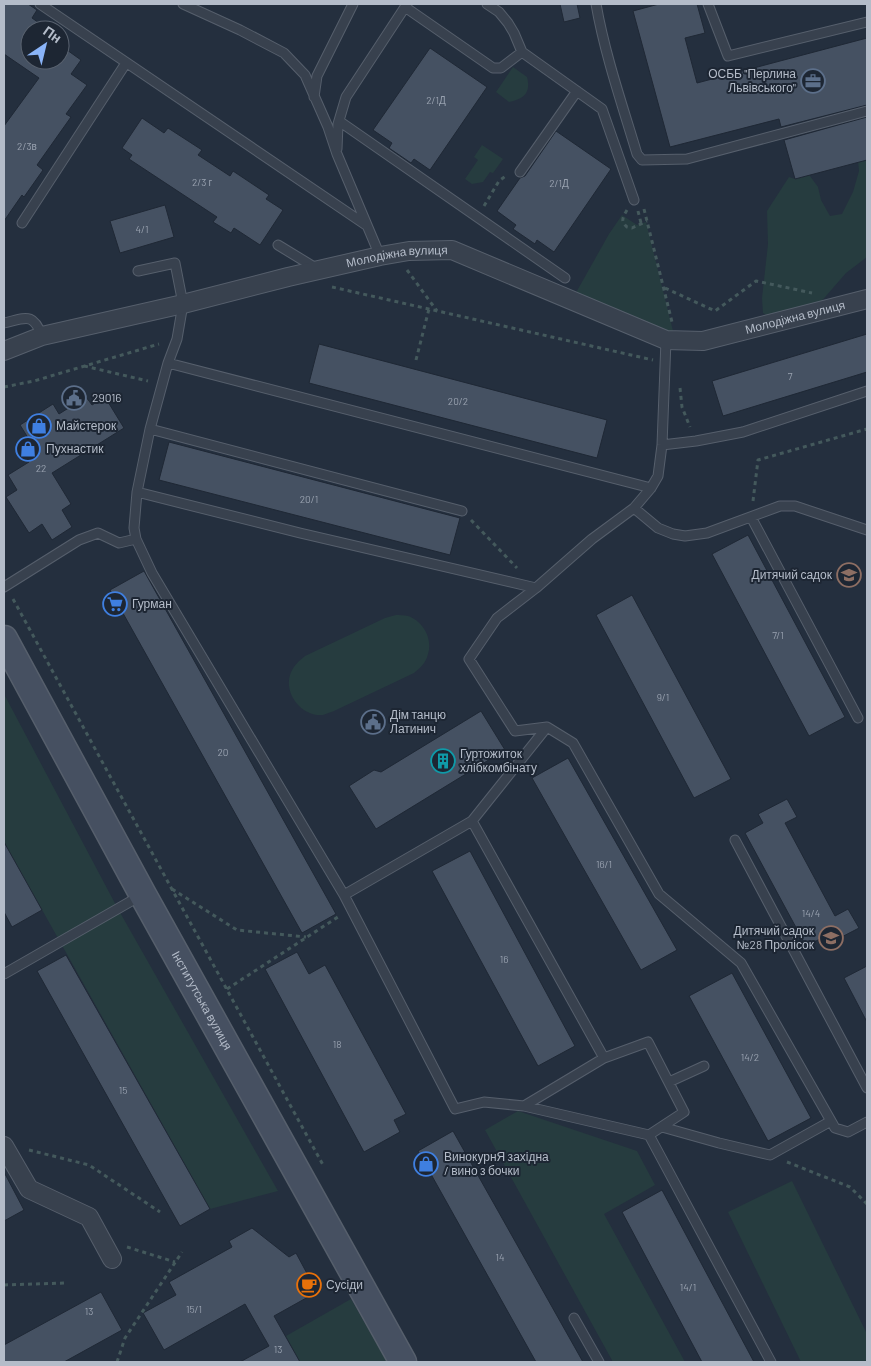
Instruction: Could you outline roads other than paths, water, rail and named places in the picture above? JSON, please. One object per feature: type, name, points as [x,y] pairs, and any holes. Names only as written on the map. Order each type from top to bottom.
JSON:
[{"type":"street","name":"Молодіжна вулиця","points":[[4,351],[42,336],[183,304],[322,278],[387,255],[409,251],[452,250],[671,340],[702,341],[867,298]]},
{"type":"street","name":"Інститутська вулиця","points":[[4,639],[143,895],[403,1362]]},
{"type":"street","points":[[4,1146],[29,1189],[89,1217],[112,1259]]},
{"type":"lane","points":[[40,4],[366,225]]},
{"type":"lane","points":[[183,4],[284,53],[305,75],[328,127],[366,225],[387,255]]},
{"type":"lane","points":[[314,97],[317,76],[352,4]]},
{"type":"lane","points":[[487,4],[508,23],[522,52],[602,109],[634,200]]},
{"type":"lane","points":[[596,4],[600,29],[614,80],[637,154],[642,160],[687,159],[867,111]]},
{"type":"lane","points":[[708,4],[728,56],[867,22]]},
{"type":"lane","points":[[337,154],[339,121],[346,97],[406,5],[493,68],[502,68],[522,52]]},
{"type":"lane","points":[[22,223],[126,63]]},
{"type":"lane","points":[[520,172],[577,91]]},
{"type":"lane","points":[[339,121],[565,278]]},
{"type":"lane","points":[[278,245],[322,278]]},
{"type":"lane","points":[[138,271],[175,263],[183,304],[177,339],[168,363],[150,429],[137,492],[134,528],[136,540],[152,573],[352,908],[455,1109],[484,1102],[524,1106],[649,1135],[684,1112],[648,1042],[604,1058],[524,1106]]},
{"type":"lane","points":[[4,322],[31,318],[35,321],[42,336]]},
{"type":"lane","points":[[671,340],[665,363],[662,445],[658,476],[651,488],[634,508],[592,539],[536,588],[497,618],[469,659],[516,731],[547,727],[572,743],[659,894],[741,963],[835,1128],[848,1132],[867,1122]]},
{"type":"lane","points":[[168,363],[651,488]]},
{"type":"lane","points":[[662,445],[696,441],[742,432],[867,392]]},
{"type":"lane","points":[[150,429],[462,511]]},
{"type":"lane","points":[[137,492],[300,533],[536,588]]},
{"type":"lane","points":[[634,508],[658,528],[685,536],[707,533],[780,506],[795,506],[867,530]]},
{"type":"lane","points":[[751,517],[858,718]]},
{"type":"lane","points":[[5,586],[78,540],[98,533],[119,543],[136,540]]},
{"type":"lane","points":[[344,894],[472,821],[547,727]]},
{"type":"lane","points":[[472,821],[604,1058]]},
{"type":"lane","points":[[735,840],[867,1088]]},
{"type":"lane","points":[[4,974],[143,895]]},
{"type":"lane","points":[[669,1082],[704,1066]]},
{"type":"lane","points":[[662,1127],[770,1155],[831,1121]]},
{"type":"lane","points":[[649,1135],[771,1362]]},
{"type":"lane","points":[[574,1318],[599,1362]]},
{"type":"place","name":"ОСББ \"Перлина Львівського\"","points":[[813,81]]},
{"type":"place","name":"29016","points":[[74,398]]},
{"type":"place","name":"Майстерок","points":[[39,426]]},
{"type":"place","name":"Пухнастик","points":[[28,449]]},
{"type":"place","name":"Дитячий садок","points":[[849,575]]},
{"type":"place","name":"Гурман","points":[[115,604]]},
{"type":"place","name":"Дім танцю Латинич","points":[[373,722]]},
{"type":"place","name":"Гуртожиток хлібкомбінату","points":[[443,761]]},
{"type":"place","name":"Дитячий садок №28 Пролісок","points":[[831,938]]},
{"type":"place","name":"ВинокурнЯ західна / вино з бочки","points":[[426,1164]]},
{"type":"place","name":"Сусіди","points":[[309,1285]]}]
